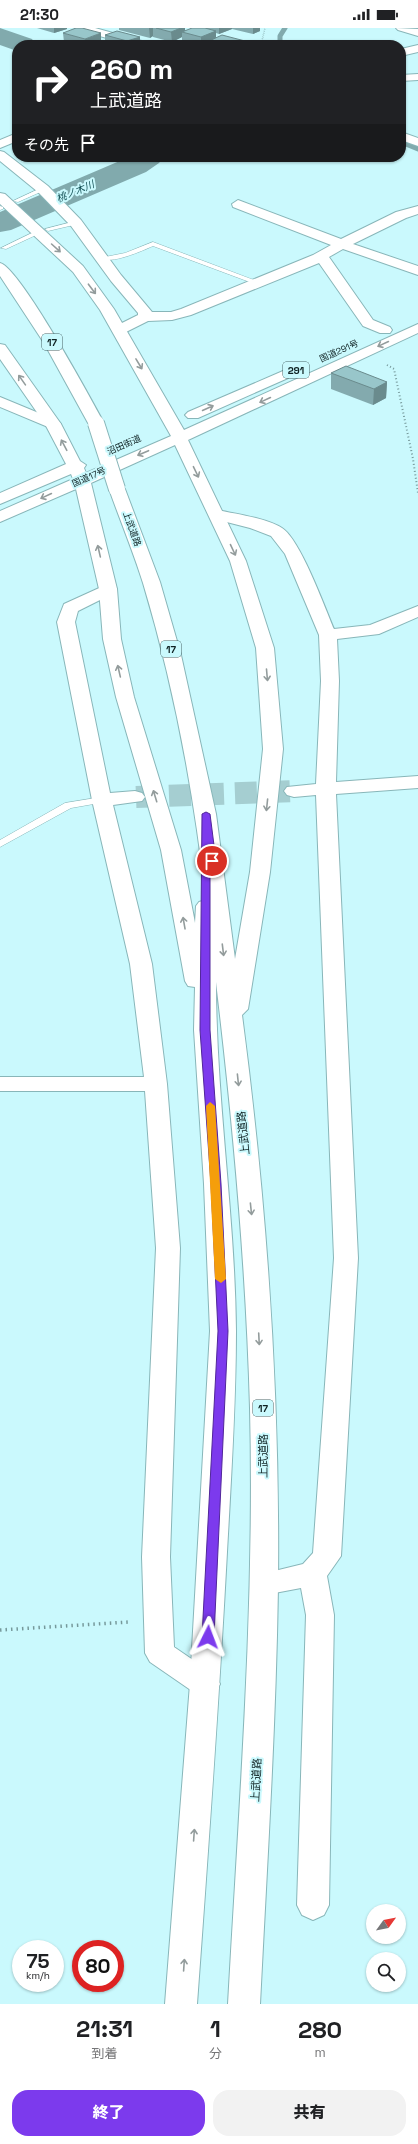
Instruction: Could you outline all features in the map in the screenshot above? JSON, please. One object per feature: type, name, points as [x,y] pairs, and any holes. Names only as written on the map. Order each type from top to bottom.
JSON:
[{"type":"main road","points":[[82,28],[126,40]]},
{"type":"main road","points":[[99,33],[111,28]]},
{"type":"main road","points":[[402,28],[418,33]]},
{"type":"main road","points":[[406,52],[418,48]]},
{"type":"main road","points":[[406,78],[418,77]]},
{"type":"main road","points":[[406,138],[418,142]]},
{"type":"main road","points":[[0,144],[12,139]]},
{"type":"main road","points":[[0,155],[44,191],[71,218],[103,258],[116,278],[145,312],[145,317]]},
{"type":"main road","points":[[6,204],[33,231],[78,269],[107,309],[170,430],[217,515],[238,561],[265,648],[273,749],[260,872],[233,1030]]},
{"type":"main road","points":[[238,204],[341,244],[418,271]]},
{"type":"main road","points":[[119,330],[145,317],[172,316],[186,312],[321,256],[341,244],[401,215],[418,210]]},
{"type":"main road","points":[[321,256],[368,323],[385,330]]},
{"type":"main road","name":"上武道路","points":[[0,267],[42,327],[67,368],[96,422],[117,489],[151,582],[172,655],[206,814],[233,1030],[255,1251],[263,1408],[264,1584],[261,1692],[244,2004]]},
{"type":"main road","name":"国道291号","points":[[170,430],[418,316]]},
{"type":"main road","name":"国道291号","points":[[170,430],[258,403],[418,328]]},
{"type":"main road","points":[[0,348],[53,424],[78,473],[108,590],[114,647],[125,698],[171,850],[205,1030]]},
{"type":"main road","points":[[0,402],[53,424]]},
{"type":"main road","name":"国道17号","points":[[0,517],[78,473],[170,430]]},
{"type":"main road","name":"沼田街道","points":[[78,473],[117,448]]},
{"type":"main road","name":"国道17号","points":[[0,499],[78,473]]},
{"type":"main road","points":[[217,515],[255,524],[278,532],[293,554],[328,635],[330,681],[326,789],[346,1258],[327,1556],[312,1574],[264,1584]]},
{"type":"main road","points":[[108,590],[70,608],[66,622],[102,800],[141,964],[156,1084],[168,1248],[156,1557],[160,1653],[205,1684]]},
{"type":"main road","points":[[328,635],[373,630],[418,610]]},
{"type":"main road","points":[[294,791],[418,782]]},
{"type":"main road","points":[[102,800],[135,798]]},
{"type":"main road","name":"上武道路","points":[[181,2004],[205,1684],[216,1495],[223,1331],[216,1184],[205,1030],[206,814]]},
{"type":"main road","points":[[0,1084],[156,1084]]},
{"type":"main road","points":[[312,1574],[320,1615],[313,1905]]},
{"type":"lane","points":[[6,204],[44,191]]},
{"type":"lane","points":[[48,228],[71,218]]},
{"type":"lane","points":[[4,248],[33,231]]},
{"type":"lane","points":[[103,258],[126,255],[153,244],[257,283]]},
{"type":"lane","points":[[0,844],[68,804],[102,800]]},
{"type":"path","points":[[262,40],[265,28]]},
{"type":"path","points":[[360,355],[394,369],[413,459],[418,493]]},
{"type":"path","points":[[0,1630],[158,1619]]},
{"type":"building","points":[[76,28],[101,33],[85,39],[63,33]]},
{"type":"building","points":[[156,28],[181,28],[171,32]]},
{"type":"building","points":[[192,28],[205,28],[216,31],[201,37],[182,32]]},
{"type":"building","points":[[117,31],[140,37],[130,40],[123,40],[105,35]]},
{"type":"building","points":[[222,35],[241,40],[211,40]]},
{"type":"building","points":[[346,366],[387,382],[374,389],[331,373]]},
{"type":"waterway","name":"桃ノ木川","points":[[280,40],[280,36],[285,28]]},
{"type":"waterway","points":[[0,36],[12,41]]},
{"type":"waterway","points":[[406,144],[418,149]]},
{"type":"waterway","name":"桃ノ木川","points":[[0,223],[136,166],[142,162]]},
{"type":"tunnel","points":[[136,797],[294,791]]},
{"type":"slow traffic","points":[[210,1106],[221,1279]]},
{"type":"route","points":[[208,1637],[223,1331],[216,1184],[205,1030],[206,814],[212,861]]}]
